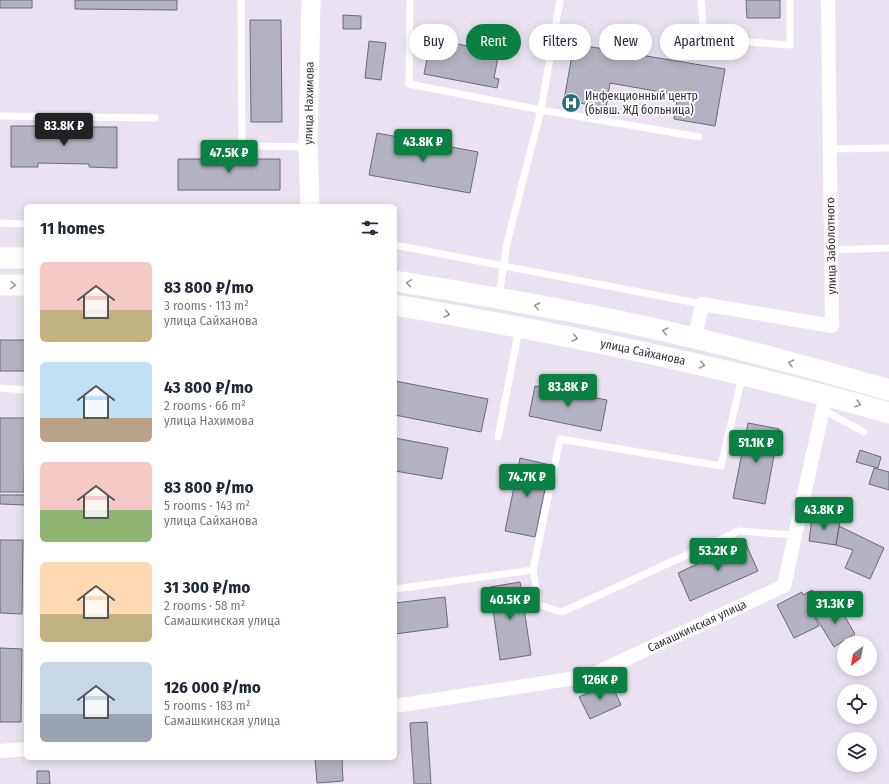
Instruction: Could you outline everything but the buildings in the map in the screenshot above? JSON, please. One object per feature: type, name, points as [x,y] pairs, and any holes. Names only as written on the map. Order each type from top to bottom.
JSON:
[{"type":"main road","points":[[0,258],[24,258]]},
{"type":"main road","points":[[397,280],[619,321],[695,338],[829,372],[889,390]]},
{"type":"main road","points":[[0,285],[24,285]]},
{"type":"main road","name":"улица Сайханова","points":[[397,305],[636,350],[742,375],[824,403],[889,413]]},
{"type":"street","name":"улица Нахимова","points":[[310,204],[308,147],[311,0]]},
{"type":"street","name":"улица Заболотного","points":[[702,304],[832,326],[828,0]]},
{"type":"street","points":[[695,338],[702,304]]},
{"type":"street","name":"Самашкинская улица","points":[[397,706],[590,676],[784,586],[824,403]]},
{"type":"street","points":[[0,751],[24,749]]},
{"type":"lane","points":[[241,0],[242,139],[251,146],[308,147]]},
{"type":"lane","points":[[410,0],[408,84],[541,110],[699,137]]},
{"type":"lane","points":[[498,299],[507,243],[541,110],[560,0]]},
{"type":"lane","points":[[701,0],[704,39],[790,45],[790,0]]},
{"type":"lane","points":[[0,116],[155,118]]},
{"type":"lane","points":[[830,149],[889,148]]},
{"type":"lane","points":[[0,223],[24,224]]},
{"type":"lane","points":[[397,245],[702,304]]},
{"type":"lane","points":[[831,250],[889,248]]},
{"type":"lane","points":[[498,437],[519,328]]},
{"type":"lane","points":[[742,375],[720,466],[560,439],[533,570],[539,605],[562,612],[739,531],[795,535]]},
{"type":"lane","points":[[0,388],[24,390]]},
{"type":"lane","points":[[824,403],[864,432]]},
{"type":"lane","points":[[397,589],[533,570]]},
{"type":"place","name":"Инфекционный центр (бывш. ЖД больница)","points":[[571,103]]}]
